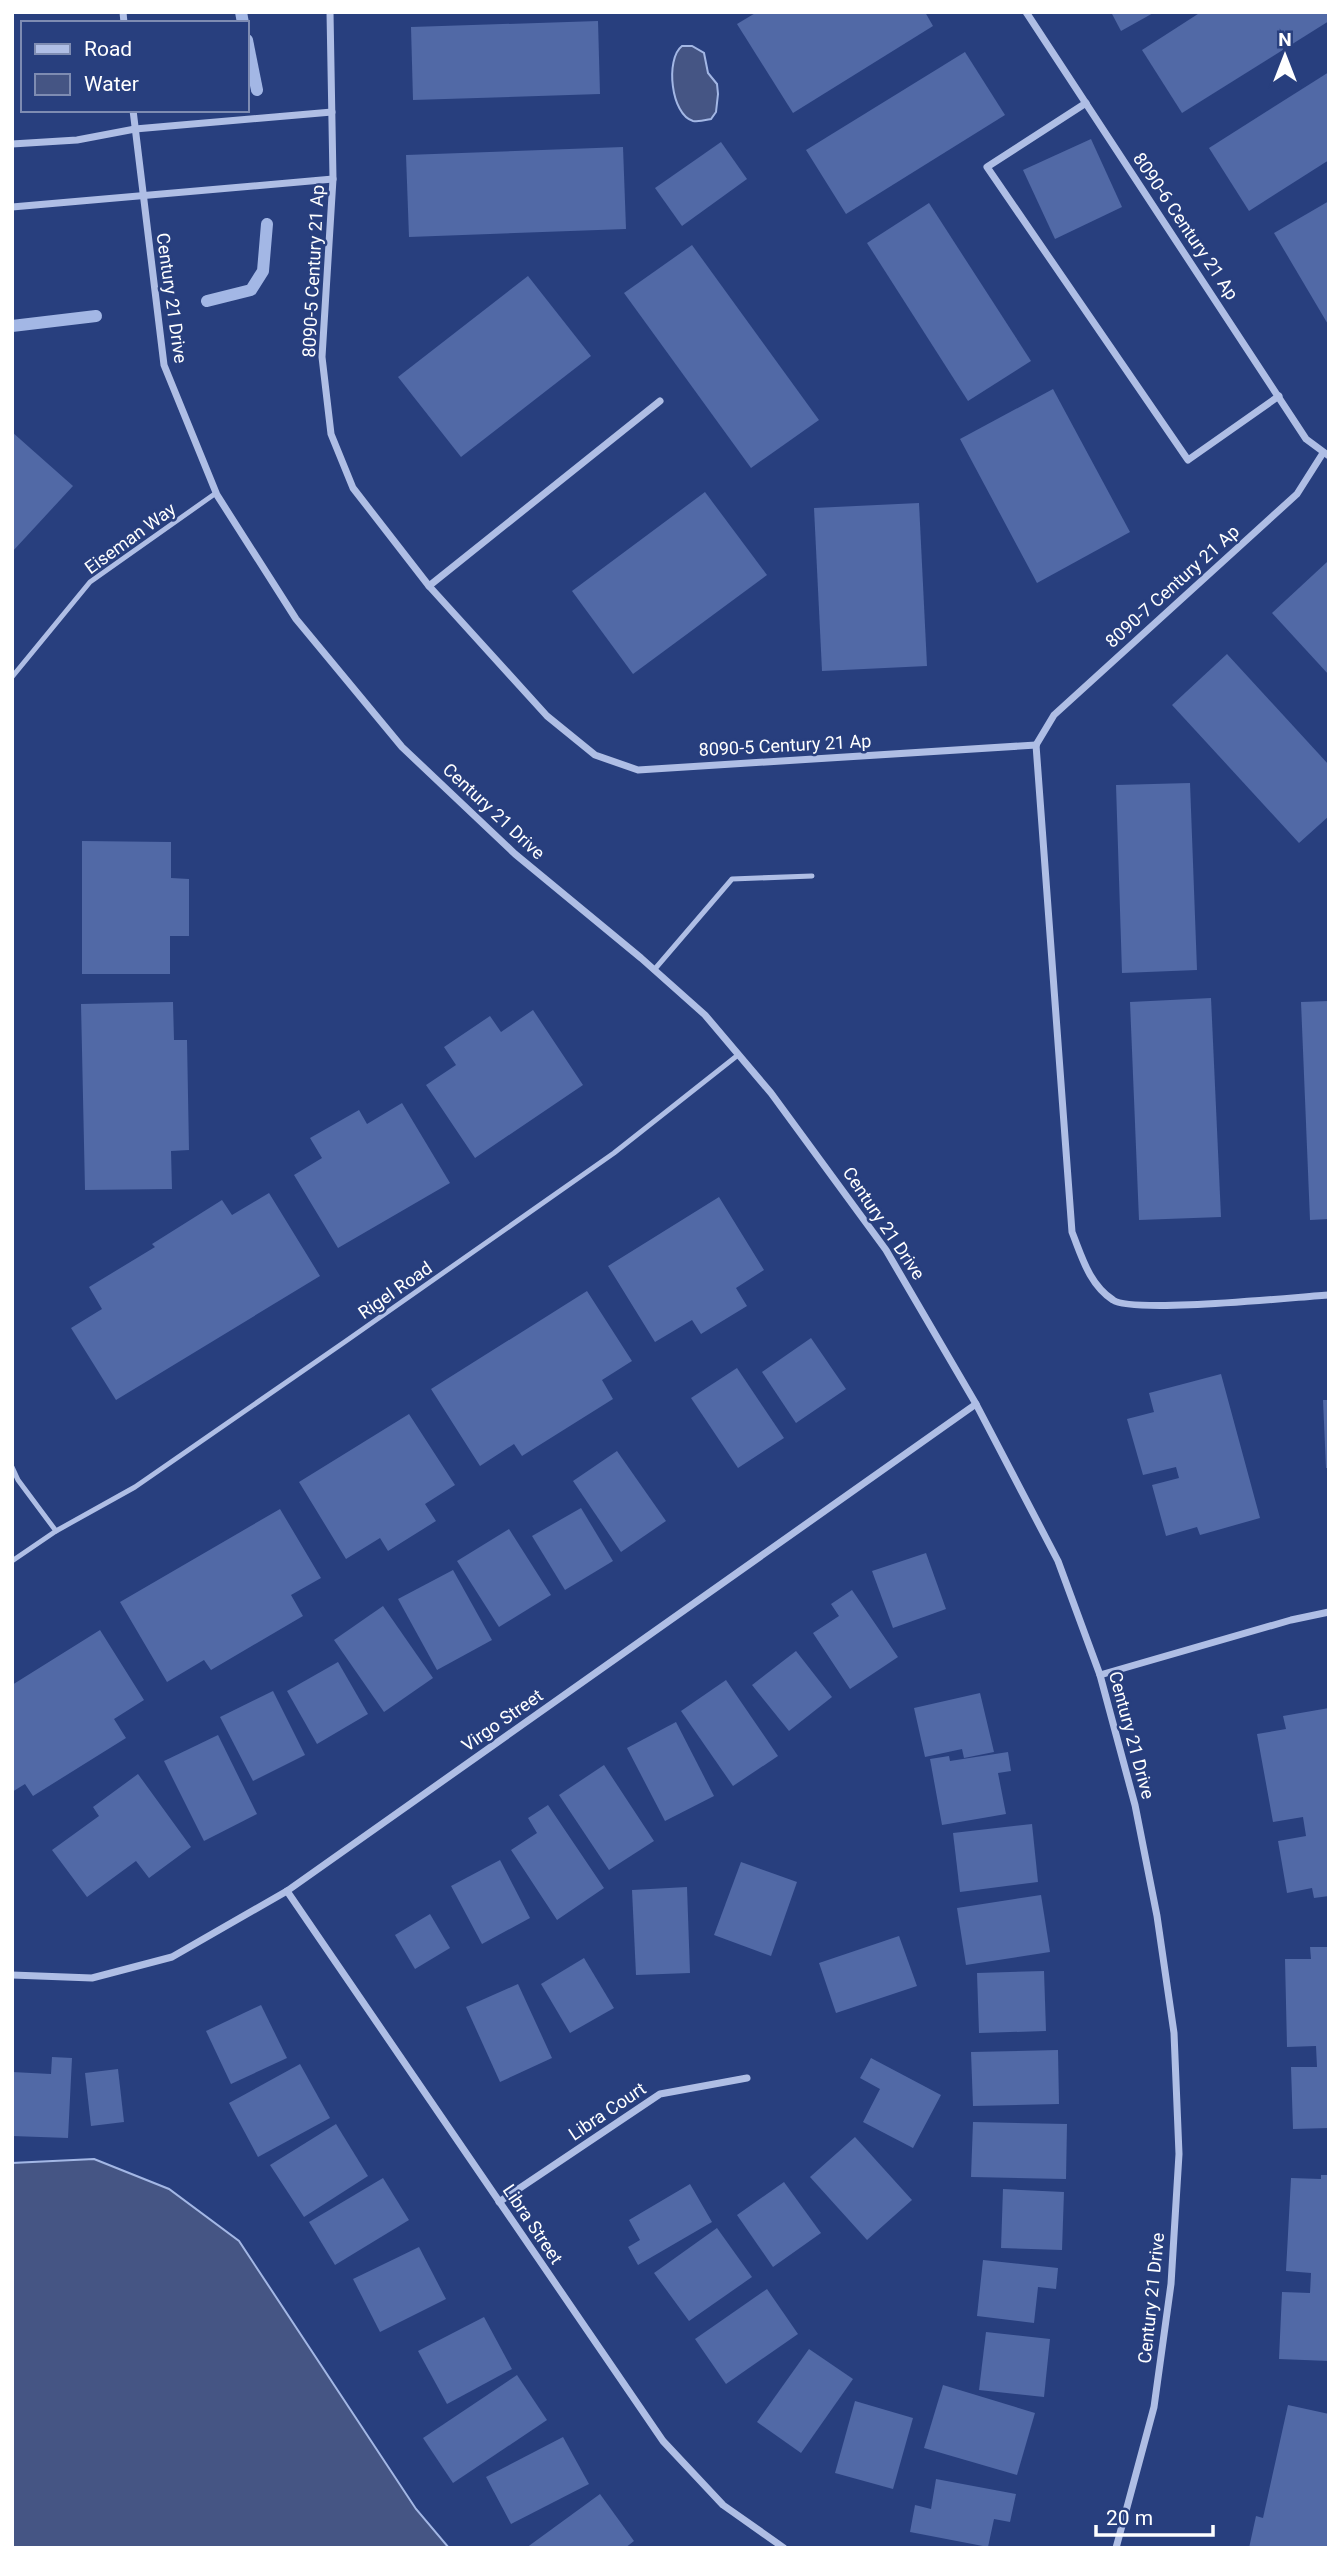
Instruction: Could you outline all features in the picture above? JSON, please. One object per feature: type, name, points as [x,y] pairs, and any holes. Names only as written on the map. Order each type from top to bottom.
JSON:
[{"type":"street","name":"8090-5 Century 21 Ap","points":[[330,12],[333,179],[323,357],[331,434],[353,488],[429,586],[547,716],[595,755],[638,769],[1036,745]]},
{"type":"street","name":"8090-6 Century 21 Ap","points":[[1026,12],[1306,439],[1326,454]]},
{"type":"street","points":[[1086,103],[987,167],[1188,460],[1279,396]]},
{"type":"street","name":"Century 21 Drive","points":[[133,112],[164,365],[216,493],[296,618],[402,747],[515,854],[705,1015],[820,1157],[886,1250],[976,1404],[1058,1561],[1100,1675],[1135,1805],[1157,1916],[1174,2033],[1179,2154],[1171,2284],[1154,2407],[1116,2548]]},
{"type":"street","points":[[12,144],[77,140],[135,130],[332,113]]},
{"type":"street","points":[[12,207],[333,179]]},
{"type":"street","points":[[429,586],[660,401]]},
{"type":"street","name":"8090-7 Century 21 Ap","points":[[1036,745],[1054,715],[1297,494],[1326,454]]},
{"type":"street","points":[[1036,745],[1072,1232],[1087,1273],[1114,1302],[1147,1307],[1329,1295]]},
{"type":"street","name":"Virgo Street","points":[[12,1975],[92,1978],[172,1957],[287,1891],[976,1404]]},
{"type":"street","points":[[1100,1675],[1292,1620],[1329,1612]]},
{"type":"street","name":"Libra Street","points":[[287,1891],[663,2441],[723,2505],[784,2548]]},
{"type":"street","name":"Libra Court","points":[[499,2202],[660,2094],[747,2078]]},
{"type":"lane","name":"Eiseman Way","points":[[12,677],[90,582],[216,493]]},
{"type":"lane","points":[[654,970],[732,879],[812,876]]},
{"type":"lane","name":"Rigel Road","points":[[12,1561],[56,1531],[135,1487],[346,1341],[614,1153],[738,1055]]},
{"type":"lane","points":[[12,1466],[18,1480],[56,1531]]},
{"type":"water","points":[[682,46],[692,46],[704,53],[708,73],[717,84],[716,112],[711,119],[693,121],[686,117],[675,98],[673,62]]},
{"type":"water","points":[[94,2159],[169,2189],[239,2241],[416,2509],[449,2548],[12,2548],[12,2163]]},
{"type":"building","points":[[757,12],[925,12],[933,26],[793,113],[737,24]]},
{"type":"building","points":[[1111,12],[1155,12],[1121,31]]},
{"type":"building","points":[[1201,12],[1329,12],[1329,21],[1182,113],[1142,50]]},
{"type":"building","points":[[598,21],[600,94],[413,100],[411,27]]},
{"type":"building","points":[[965,52],[1005,115],[846,214],[806,150]]},
{"type":"building","points":[[1329,72],[1329,160],[1249,211],[1209,148]]},
{"type":"building","points":[[1091,139],[1122,207],[1055,239],[1023,170]]},
{"type":"building","points":[[721,142],[747,179],[682,226],[655,188]]},
{"type":"building","points":[[623,147],[626,229],[409,237],[406,155]]},
{"type":"building","points":[[1329,201],[1329,326],[1274,233]]},
{"type":"building","points":[[929,203],[1031,361],[968,401],[867,243]]},
{"type":"building","points":[[692,245],[819,420],[751,468],[624,293]]},
{"type":"building","points":[[528,276],[591,356],[461,457],[398,377]]},
{"type":"building","points":[[1053,389],[1130,532],[1037,583],[960,439]]},
{"type":"building","points":[[12,432],[73,486],[12,552]]},
{"type":"building","points":[[705,492],[767,575],[633,674],[572,591]]},
{"type":"building","points":[[919,503],[927,666],[822,671],[814,508]]},
{"type":"building","points":[[1327,562],[1329,564],[1329,675],[1272,613]]},
{"type":"building","points":[[1227,654],[1329,765],[1329,816],[1299,843],[1172,705]]},
{"type":"building","points":[[1190,783],[1197,970],[1122,973],[1116,785]]},
{"type":"building","points":[[82,841],[171,842],[171,878],[189,879],[189,936],[170,936],[170,974],[82,974]]},
{"type":"building","points":[[1211,998],[1221,1217],[1139,1220],[1130,1002]]},
{"type":"building","points":[[1329,1001],[1329,1219],[1310,1220],[1301,1002]]},
{"type":"building","points":[[173,1002],[174,1040],[187,1040],[189,1150],[171,1151],[172,1189],[85,1190],[81,1004]]},
{"type":"building","points":[[533,1010],[583,1085],[475,1158],[426,1085],[456,1065],[444,1047],[490,1016],[501,1032]]},
{"type":"building","points":[[402,1103],[450,1183],[338,1248],[294,1175],[322,1158],[310,1138],[359,1110],[367,1124]]},
{"type":"building","points":[[269,1193],[320,1276],[116,1400],[71,1328],[102,1309],[89,1287],[155,1247],[152,1244],[222,1200],[232,1215]]},
{"type":"building","points":[[719,1197],[764,1270],[736,1288],[747,1306],[701,1334],[692,1320],[655,1342],[608,1266]]},
{"type":"building","points":[[587,1291],[632,1361],[602,1380],[613,1399],[522,1456],[514,1444],[480,1466],[431,1389]]},
{"type":"building","points":[[811,1338],[846,1389],[796,1423],[762,1372]]},
{"type":"building","points":[[737,1368],[784,1438],[738,1468],[691,1398]]},
{"type":"building","points":[[1221,1374],[1260,1518],[1200,1535],[1197,1527],[1166,1536],[1152,1485],[1179,1478],[1176,1467],[1143,1475],[1127,1419],[1154,1412],[1149,1393]]},
{"type":"building","points":[[1323,1400],[1329,1400],[1329,1468],[1326,1468]]},
{"type":"building","points":[[409,1414],[455,1485],[425,1504],[436,1521],[388,1551],[380,1538],[346,1559],[299,1482]]},
{"type":"building","points":[[617,1451],[666,1521],[621,1552],[573,1481]]},
{"type":"building","points":[[581,1508],[613,1561],[565,1590],[532,1536]]},
{"type":"building","points":[[280,1509],[321,1578],[291,1595],[303,1616],[211,1670],[204,1660],[167,1682],[120,1602]]},
{"type":"building","points":[[509,1529],[551,1595],[499,1627],[457,1561]]},
{"type":"building","points":[[926,1553],[946,1609],[893,1628],[872,1571]]},
{"type":"building","points":[[453,1570],[492,1640],[437,1670],[398,1599]]},
{"type":"building","points":[[852,1590],[898,1657],[850,1689],[813,1633],[839,1616],[831,1604]]},
{"type":"building","points":[[383,1606],[433,1678],[384,1712],[334,1640]]},
{"type":"building","points":[[100,1630],[144,1700],[114,1719],[126,1738],[33,1796],[25,1784],[12,1792],[12,1685]]},
{"type":"building","points":[[796,1651],[832,1697],[789,1731],[752,1685]]},
{"type":"building","points":[[338,1662],[368,1714],[317,1744],[287,1691]]},
{"type":"building","points":[[726,1680],[778,1756],[733,1786],[681,1711]]},
{"type":"building","points":[[273,1691],[305,1755],[253,1781],[220,1717]]},
{"type":"building","points":[[980,1693],[994,1752],[964,1758],[962,1749],[925,1757],[914,1708]]},
{"type":"building","points":[[1329,1708],[1329,1896],[1314,1898],[1312,1888],[1287,1893],[1278,1841],[1306,1836],[1303,1817],[1273,1822],[1257,1734],[1286,1729],[1283,1716]]},
{"type":"building","points":[[676,1722],[714,1796],[665,1821],[627,1748]]},
{"type":"building","points":[[218,1735],[257,1814],[204,1841],[164,1761]]},
{"type":"building","points":[[1008,1752],[1011,1771],[998,1773],[1006,1814],[942,1825],[930,1759],[949,1756],[950,1761]]},
{"type":"building","points":[[604,1765],[654,1841],[609,1870],[559,1795]]},
{"type":"building","points":[[138,1774],[191,1847],[149,1878],[136,1861],[87,1897],[52,1850],[99,1816],[93,1807]]},
{"type":"building","points":[[548,1805],[604,1888],[557,1920],[511,1850],[537,1833],[528,1818]]},
{"type":"building","points":[[1032,1824],[1038,1882],[960,1892],[953,1833]]},
{"type":"building","points":[[500,1860],[530,1918],[482,1944],[451,1886]]},
{"type":"building","points":[[741,1862],[797,1882],[771,1956],[714,1935]]},
{"type":"building","points":[[687,1887],[690,1973],[636,1975],[632,1890]]},
{"type":"building","points":[[1041,1895],[1050,1952],[966,1965],[957,1908]]},
{"type":"building","points":[[430,1914],[450,1948],[415,1969],[395,1935]]},
{"type":"building","points":[[899,1936],[917,1986],[836,2013],[819,1963]]},
{"type":"building","points":[[1310,1947],[1329,1947],[1329,2128],[1293,2129],[1291,2067],[1317,2067],[1316,2046],[1287,2047],[1285,1959],[1311,1959]]},
{"type":"building","points":[[584,1958],[614,2008],[570,2033],[541,1984]]},
{"type":"building","points":[[1044,1971],[1046,2031],[979,2033],[977,1973]]},
{"type":"building","points":[[518,1984],[552,2058],[500,2082],[466,2007]]},
{"type":"building","points":[[261,2005],[287,2058],[231,2084],[206,2031]]},
{"type":"building","points":[[1058,2050],[1059,2104],[973,2106],[971,2052]]},
{"type":"building","points":[[52,2057],[72,2058],[68,2138],[12,2136],[12,2072],[51,2074]]},
{"type":"building","points":[[871,2058],[941,2095],[913,2148],[863,2122],[880,2089],[860,2078]]},
{"type":"building","points":[[300,2064],[330,2118],[258,2157],[229,2103]]},
{"type":"building","points":[[118,2069],[124,2122],[91,2126],[85,2073]]},
{"type":"building","points":[[973,2122],[1067,2124],[1066,2179],[971,2177]]},
{"type":"building","points":[[336,2124],[368,2176],[304,2217],[270,2165]]},
{"type":"building","points":[[855,2137],[912,2200],[867,2240],[810,2177]]},
{"type":"building","points":[[1321,2175],[1329,2175],[1329,2361],[1279,2359],[1282,2292],[1310,2293],[1311,2273],[1286,2271],[1291,2178],[1321,2179]]},
{"type":"building","points":[[383,2178],[409,2220],[335,2265],[309,2222]]},
{"type":"building","points":[[784,2182],[821,2233],[773,2267],[737,2215]]},
{"type":"building","points":[[690,2184],[712,2222],[638,2265],[628,2247],[640,2240],[629,2220]]},
{"type":"building","points":[[1003,2189],[1064,2192],[1062,2250],[1001,2248]]},
{"type":"building","points":[[717,2228],[752,2277],[689,2321],[654,2273]]},
{"type":"building","points":[[419,2247],[446,2299],[380,2332],[353,2279]]},
{"type":"building","points":[[983,2260],[1058,2268],[1056,2289],[1038,2287],[1034,2323],[977,2316]]},
{"type":"building","points":[[767,2289],[798,2334],[726,2384],[695,2339]]},
{"type":"building","points":[[484,2317],[512,2369],[447,2404],[418,2351]]},
{"type":"building","points":[[986,2332],[1050,2339],[1044,2397],[979,2390]]},
{"type":"building","points":[[809,2349],[853,2379],[801,2453],[757,2422]]},
{"type":"building","points":[[517,2375],[547,2420],[453,2483],[423,2438]]},
{"type":"building","points":[[943,2385],[1035,2413],[1017,2475],[924,2448]]},
{"type":"building","points":[[855,2401],[913,2418],[893,2489],[835,2473]]},
{"type":"building","points":[[1288,2405],[1329,2414],[1329,2548],[1249,2548],[1256,2516],[1263,2518]]},
{"type":"building","points":[[563,2437],[589,2484],[511,2524],[486,2477]]},
{"type":"building","points":[[936,2479],[1016,2494],[1010,2522],[994,2519],[988,2547],[910,2532],[915,2505],[931,2509]]},
{"type":"building","points":[[600,2494],[634,2541],[625,2548],[526,2548]]},
{"type":"waterway","points":[[241,12],[243,21]]},
{"type":"waterway","points":[[248,45],[257,90]]},
{"type":"waterway","points":[[207,301],[251,290],[263,271],[267,224]]},
{"type":"waterway","points":[[12,326],[96,316]]}]
